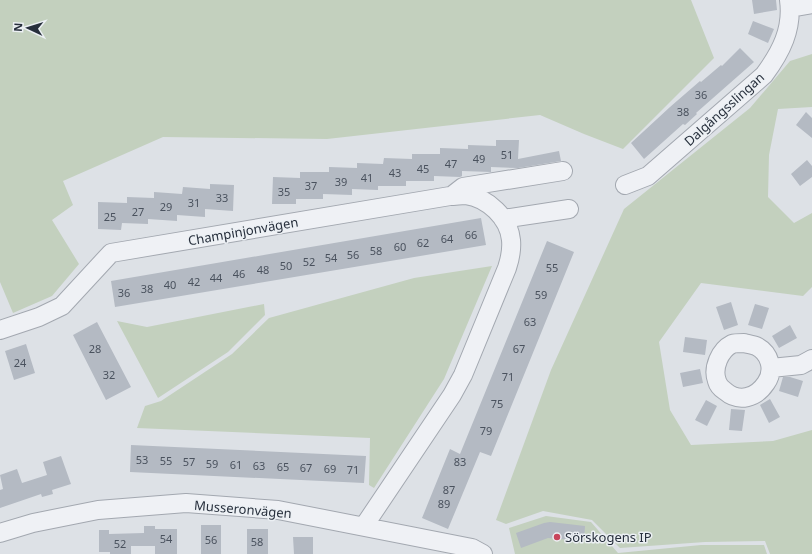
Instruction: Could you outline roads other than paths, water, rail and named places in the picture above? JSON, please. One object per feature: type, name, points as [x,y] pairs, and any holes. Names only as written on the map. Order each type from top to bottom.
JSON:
[{"type":"street","name":"Dalgångsslingan","points":[[626,185],[648,176],[764,75],[778,56],[789,26],[790,4],[812,4]]},
{"type":"street","points":[[450,196],[463,187],[563,171]]},
{"type":"street","name":"Champinjonvägen","points":[[0,330],[40,317],[62,306],[111,253],[450,196],[465,195],[477,198],[488,204],[497,212],[509,230],[511,254],[507,268],[462,375],[452,395],[364,526]]},
{"type":"street","points":[[503,219],[569,209]]},
{"type":"street","points":[[771,368],[801,365],[812,359]]},
{"type":"street","name":"Musseronvägen","points":[[0,533],[33,524],[98,510],[186,503],[278,510],[472,548],[483,554]]},
{"type":"place","name":"Sörskogens IP","points":[[557,537]]}]
